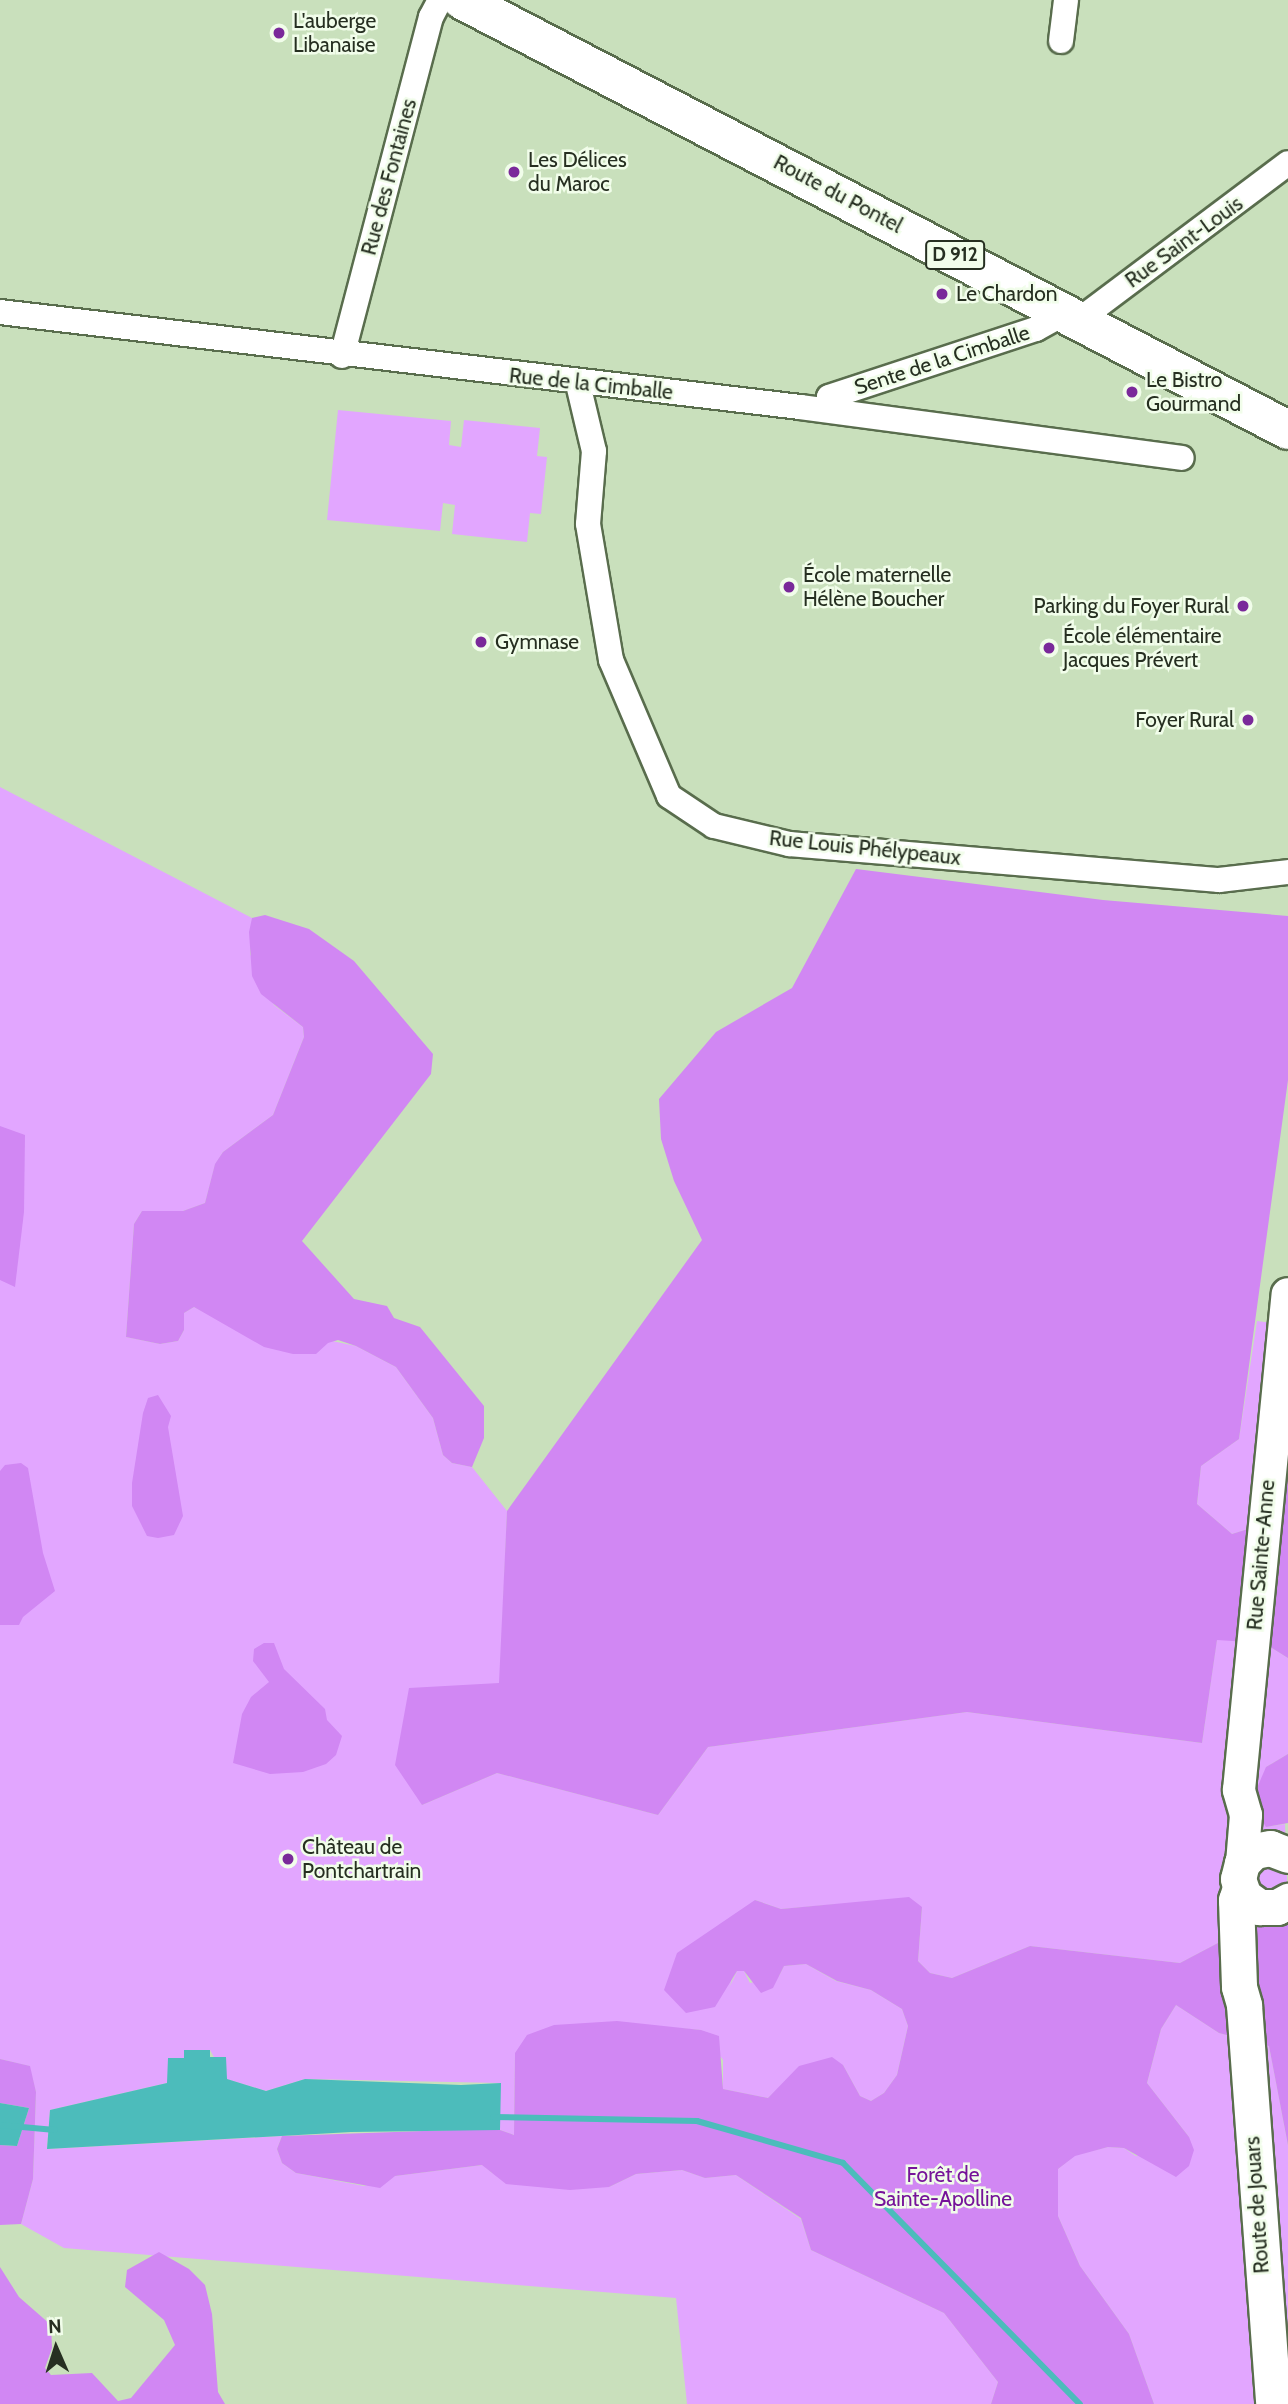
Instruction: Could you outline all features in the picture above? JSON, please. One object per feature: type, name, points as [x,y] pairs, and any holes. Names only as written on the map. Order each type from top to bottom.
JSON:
[{"type":"main road","name":"Route du Pontel","points":[[462,0],[1288,429]]},
{"type":"main road","points":[[1282,1904],[1251,1903],[1241,1875],[1254,1851],[1285,1852]]},
{"type":"main road","name":"Route de Jouars","points":[[1241,1875],[1237,1953],[1244,2005],[1273,2404]]},
{"type":"main road","name":"Route de Jouars","points":[[1244,2005],[1258,1950],[1282,1904]]},
{"type":"street","name":"Rue des Fontaines","points":[[342,356],[431,17],[440,0]]},
{"type":"street","points":[[1061,41],[1066,0]]},
{"type":"street","name":"Rue Saint-Louis","points":[[1072,316],[1288,163]]},
{"type":"street","name":"Rue de la Cimballe","points":[[0,312],[578,384],[827,410],[1182,458]]},
{"type":"street","name":"Sente de la Cimballe","points":[[827,410],[829,397],[1072,316]]},
{"type":"street","name":"Rue Louis Phélypeaux","points":[[578,384],[594,451],[588,524],[611,660],[669,796],[714,826],[789,844],[1219,880],[1288,872]]},
{"type":"street","name":"Rue Sainte-Anne","points":[[1241,1875],[1246,1815],[1239,1790],[1288,1293]]},
{"type":"street","points":[[1246,1815],[1285,1852]]},
{"type":"shaded area","points":[[338,410],[451,421],[449,445],[461,447],[464,420],[540,428],[537,456],[547,457],[541,514],[530,513],[527,542],[452,534],[455,505],[443,503],[440,531],[327,520]]},
{"type":"shaded area","points":[[0,787],[252,918],[250,954],[274,1005],[303,1027],[304,1037],[273,1115],[223,1152],[215,1165],[205,1203],[183,1211],[142,1211],[134,1224],[126,1337],[160,1344],[178,1341],[184,1330],[184,1313],[194,1307],[212,1316],[356,1346],[396,1367],[433,1418],[443,1455],[452,1463],[472,1467],[507,1511],[500,1684],[409,1689],[422,1805],[497,1773],[658,1815],[708,1747],[967,1712],[1202,1743],[1217,1639],[1264,1643],[1288,1658],[1288,1754],[1266,1767],[1266,1827],[1285,1824],[1288,1906],[1180,1963],[1030,1946],[952,1978],[930,1973],[918,1961],[922,1907],[839,1904],[781,1909],[755,1900],[730,1986],[737,1971],[744,1971],[750,1983],[779,1976],[784,1966],[806,1964],[836,1981],[871,1990],[902,2009],[908,2026],[897,2075],[884,2093],[871,2101],[860,2096],[843,2065],[781,2086],[768,2098],[723,2089],[723,2060],[701,2030],[664,2027],[515,2053],[514,2135],[500,2130],[500,2083],[305,2079],[266,2091],[226,2079],[210,2050],[185,2050],[184,2058],[167,2083],[50,2110],[47,2149],[282,2136],[277,2149],[282,2163],[296,2173],[364,2186],[395,2176],[483,2165],[492,2173],[609,2187],[636,2174],[682,2170],[705,2178],[736,2175],[801,2219],[811,2250],[944,2313],[998,2382],[991,2404],[687,2404],[676,2298],[64,2248],[21,2224],[33,2179],[36,2092],[29,2066],[0,2059]]},
{"type":"shaded area","points":[[1257,1321],[1288,1325],[1274,1521],[1232,1534],[1197,1504],[1201,1466],[1239,1439]]},
{"type":"shaded area","points":[[1176,2005],[1219,2033],[1269,2046],[1288,2145],[1288,2404],[1154,2404],[1129,2334],[1080,2266],[1058,2216],[1058,2169],[1075,2155],[1108,2147],[1124,2148],[1136,2156],[1189,2137],[1147,2083],[1161,2029]]},
{"type":"green space","points":[[856,869],[1103,900],[1288,916],[1288,1080],[1239,1439],[1201,1466],[1197,1504],[1232,1534],[1274,1521],[1288,1411],[1288,1658],[1264,1643],[1217,1640],[1202,1743],[967,1712],[708,1747],[658,1815],[497,1773],[422,1805],[395,1765],[409,1688],[499,1683],[507,1511],[702,1240],[674,1181],[661,1139],[659,1099],[716,1032],[792,988]]},
{"type":"green space","points":[[265,915],[309,929],[354,961],[433,1054],[431,1074],[302,1241],[354,1299],[387,1306],[394,1318],[420,1327],[484,1406],[484,1438],[472,1467],[452,1463],[443,1455],[433,1418],[396,1367],[356,1346],[338,1340],[328,1343],[316,1354],[293,1354],[264,1347],[194,1307],[184,1313],[184,1330],[178,1341],[160,1344],[126,1337],[134,1224],[142,1211],[183,1211],[205,1203],[215,1164],[223,1152],[273,1115],[304,1037],[303,1027],[261,994],[252,976],[249,932],[252,918]]},
{"type":"green space","points":[[0,1126],[25,1135],[24,1212],[15,1287],[0,1280]]},
{"type":"green space","points":[[158,1395],[171,1416],[168,1427],[183,1516],[174,1535],[158,1538],[147,1536],[132,1506],[132,1483],[143,1413],[148,1398]]},
{"type":"green space","points":[[21,1463],[28,1468],[43,1553],[55,1591],[23,1617],[19,1625],[0,1625],[0,1471],[5,1465]]},
{"type":"green space","points":[[264,1643],[274,1643],[284,1669],[325,1709],[327,1720],[342,1736],[336,1755],[326,1764],[303,1772],[270,1774],[233,1763],[242,1714],[251,1697],[269,1682],[253,1661],[254,1649]]},
{"type":"green space","points":[[1288,1754],[1288,1823],[1266,1827],[1251,1802],[1266,1767]]},
{"type":"green space","name":"Forêt de Sainte-Apolline","points":[[909,1897],[922,1907],[918,1961],[930,1973],[952,1978],[1030,1946],[1180,1963],[1288,1906],[1288,2145],[1269,2046],[1219,2033],[1176,2005],[1161,2029],[1147,2083],[1189,2137],[1194,2150],[1189,2166],[1176,2177],[1124,2148],[1108,2147],[1075,2156],[1058,2169],[1058,2216],[1080,2266],[1129,2334],[1154,2404],[991,2404],[998,2382],[944,2313],[811,2250],[801,2218],[736,2175],[705,2178],[682,2170],[636,2174],[609,2187],[570,2190],[506,2184],[482,2165],[395,2176],[380,2188],[296,2173],[282,2163],[277,2149],[282,2136],[452,2130],[500,2130],[514,2135],[515,2053],[527,2035],[554,2025],[617,2021],[701,2030],[719,2036],[723,2089],[768,2098],[799,2066],[832,2057],[843,2065],[860,2096],[871,2101],[884,2093],[897,2075],[908,2026],[902,2009],[871,1990],[837,1981],[806,1964],[784,1966],[773,1988],[761,1993],[744,1971],[737,1971],[715,2007],[686,2013],[664,1990],[677,1953],[755,1900],[781,1909]]},
{"type":"green space","points":[[0,2059],[30,2066],[36,2092],[33,2179],[21,2224],[0,2225],[0,2145],[17,2146],[29,2108],[0,2103]]},
{"type":"green space","points":[[159,2252],[189,2269],[205,2285],[212,2314],[218,2392],[225,2404],[0,2404],[0,2267],[19,2297],[51,2325],[52,2348],[45,2368],[51,2375],[92,2373],[118,2401],[131,2398],[175,2345],[164,2320],[125,2287],[127,2270]]},
{"type":"water","points":[[184,2050],[210,2050],[210,2057],[226,2057],[227,2079],[266,2091],[305,2079],[461,2085],[501,2083],[500,2130],[351,2132],[47,2149],[50,2110],[167,2083],[168,2058],[184,2058]]},
{"type":"water","points":[[0,2103],[29,2108],[17,2146],[0,2145]]},
{"type":"waterway","points":[[493,2117],[697,2121],[843,2163],[1080,2404]]},
{"type":"waterway","points":[[0,2125],[55,2130]]},
{"type":"place","name":"L'auberge Libanaise","points":[[279,33]]},
{"type":"place","name":"Les Délices du Maroc","points":[[514,172]]},
{"type":"place","name":"Le Chardon","points":[[942,294]]},
{"type":"place","name":"Le Bistro Gourmand","points":[[1132,392]]},
{"type":"place","name":"École maternelle Hélène Boucher","points":[[789,587]]},
{"type":"place","name":"Parking du Foyer Rural","points":[[1243,606]]},
{"type":"place","name":"Gymnase","points":[[481,642]]},
{"type":"place","name":"École élémentaire Jacques Prévert","points":[[1049,648]]},
{"type":"place","name":"Foyer Rural","points":[[1248,720]]},
{"type":"place","name":"Château de Pontchartrain","points":[[288,1859]]}]
